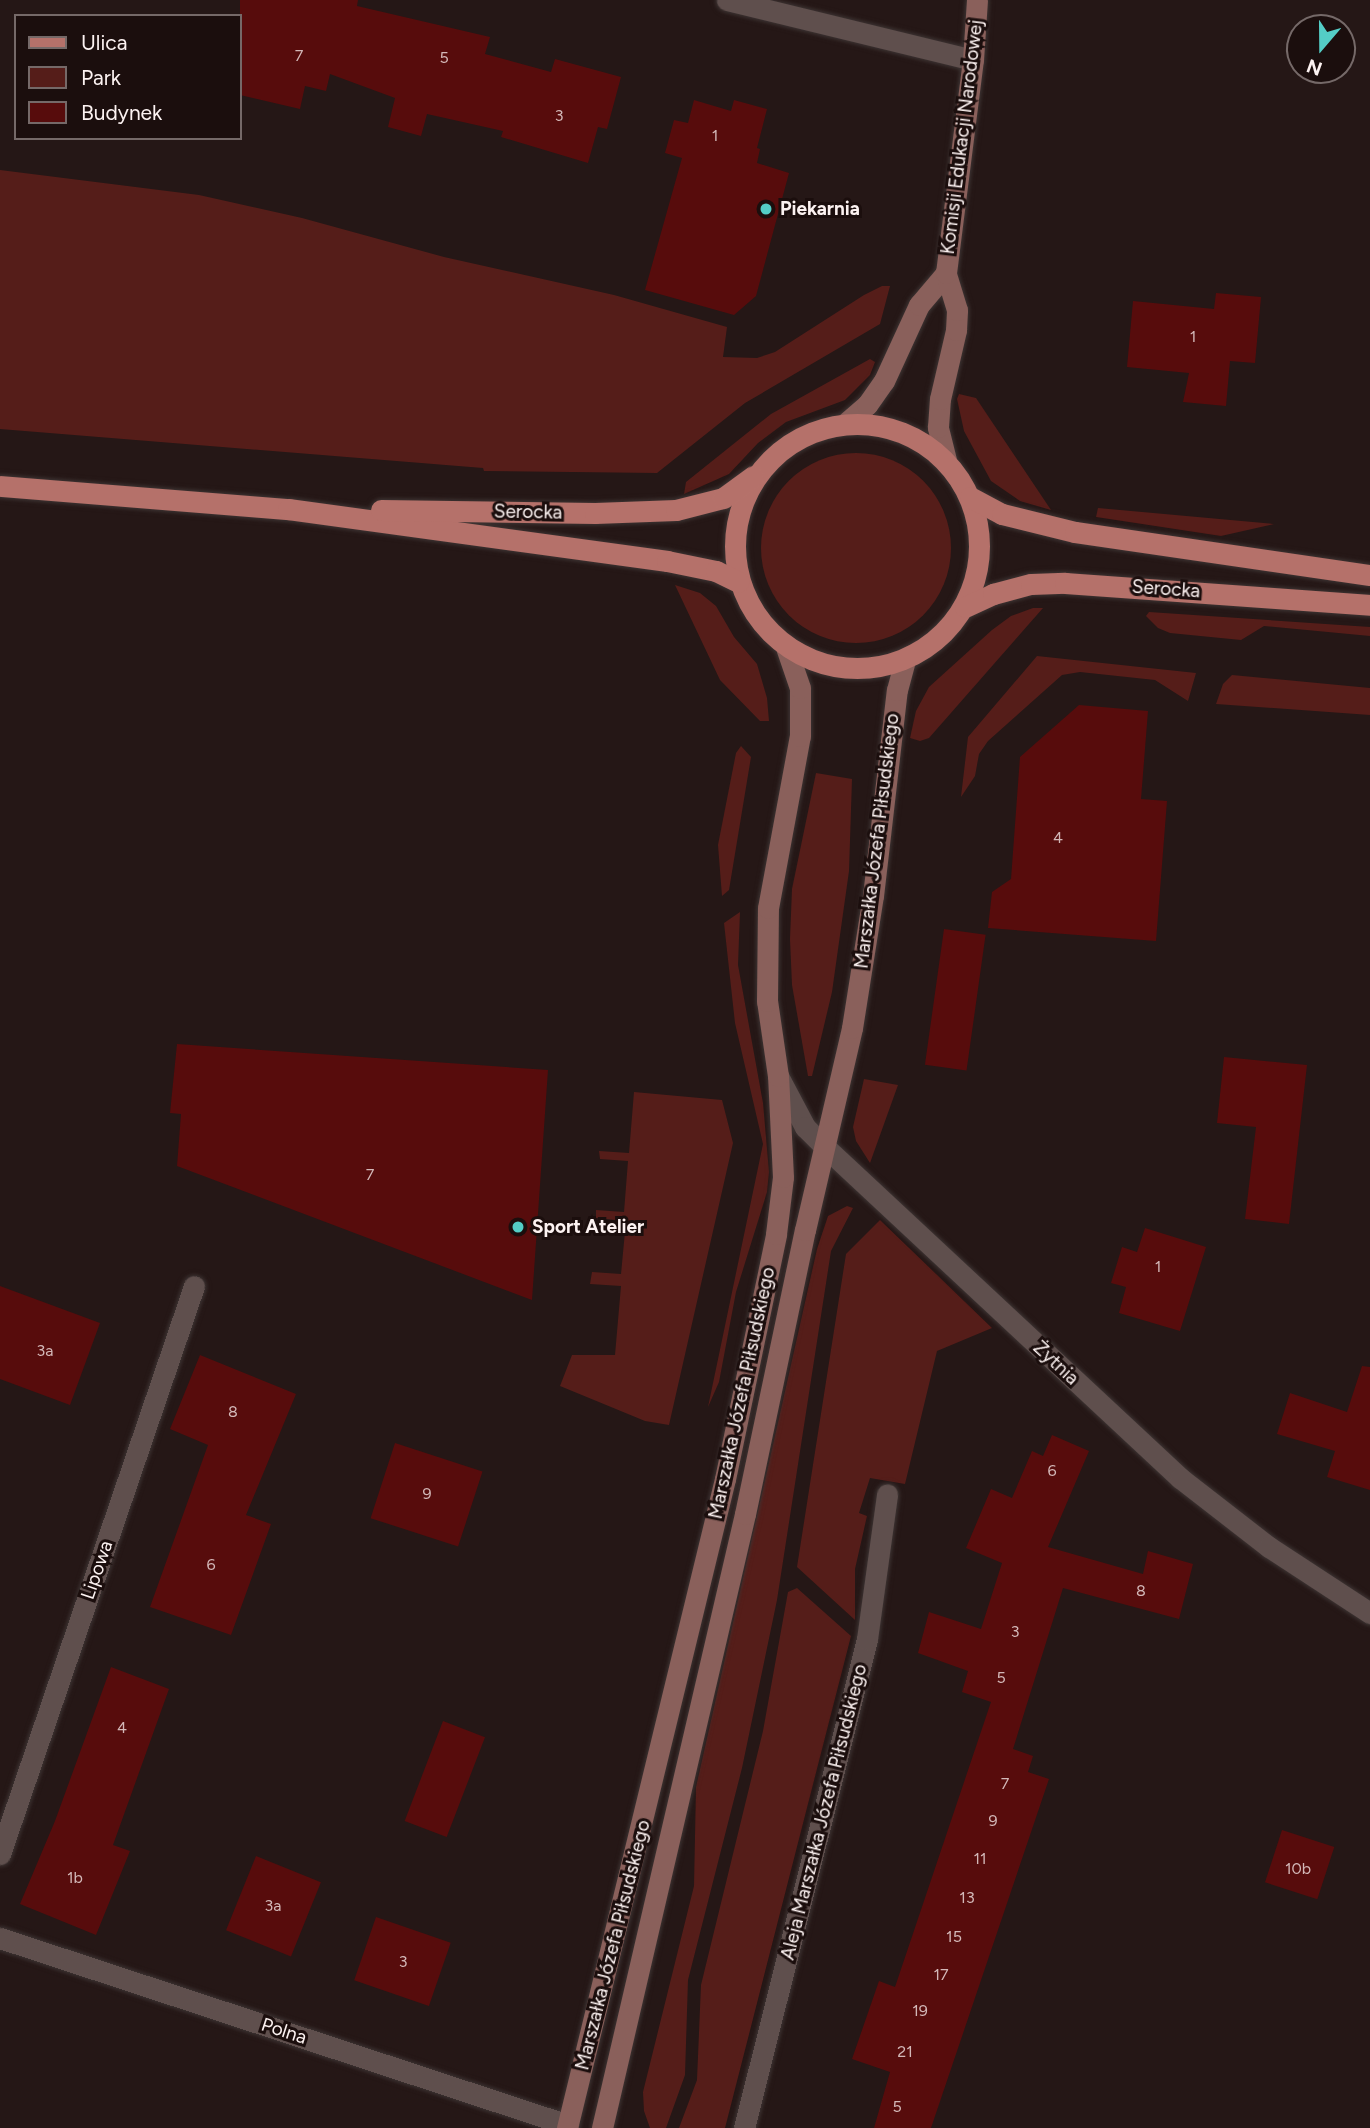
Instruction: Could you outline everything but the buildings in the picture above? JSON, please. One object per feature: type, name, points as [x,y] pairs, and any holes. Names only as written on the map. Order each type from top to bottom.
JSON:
[{"type":"main road","name":"Komisji Edukacji Narodowej","points":[[946,460],[938,427],[940,399],[956,330],[957,310],[946,273],[973,60],[977,0]]},
{"type":"main road","name":"Komisji Edukacji Narodowej","points":[[846,423],[867,405],[884,381],[919,305],[946,273]]},
{"type":"main road","points":[[846,423],[882,426],[916,438],[946,460],[970,497],[980,533],[978,572],[965,607],[940,639],[905,661],[865,670],[824,665],[786,648],[757,618],[739,582],[734,541],[741,505],[758,473],[784,447],[814,431],[846,423]]},
{"type":"main road","name":"Serocka","points":[[288,509],[595,513],[676,510],[723,498],[758,473]]},
{"type":"main road","name":"Serocka","points":[[0,486],[288,509],[667,561],[716,571],[739,582]]},
{"type":"main road","points":[[970,497],[1002,514],[1075,532],[1370,575]]},
{"type":"main road","name":"Serocka","points":[[965,607],[993,594],[1031,584],[1065,583],[1370,605]]},
{"type":"main road","name":"Marszałka Józefa Piłsudskiego","points":[[567,2126],[719,1506],[776,1234],[783,1177],[778,1076],[767,1001],[768,908],[800,736],[800,688],[786,648]]},
{"type":"main road","name":"Marszałka Józefa Piłsudskiego","points":[[602,2128],[745,1514],[852,1028],[873,896],[897,690],[905,661]]},
{"type":"street","points":[[727,0],[973,60]]},
{"type":"street","name":"Żytnia","points":[[778,1076],[805,1127],[1180,1478],[1269,1547],[1370,1613]]},
{"type":"street","name":"Lipowa","points":[[0,1854],[194,1286]]},
{"type":"street","name":"Aleja Marszałka Józefa Piłsudskiego","points":[[744,2128],[867,1639],[887,1494]]},
{"type":"street","name":"Polna","points":[[0,1938],[567,2126]]},
{"type":"green space","points":[[0,170],[199,195],[302,218],[444,257],[614,295],[727,327],[723,357],[757,358],[775,352],[864,295],[882,286],[890,286],[880,324],[745,403],[657,473],[484,471],[483,468],[0,429]]},
{"type":"green space","points":[[870,359],[875,362],[870,375],[845,400],[786,422],[758,443],[729,474],[684,494],[686,482],[771,414]]},
{"type":"green space","points":[[959,394],[976,398],[1051,510],[1020,501],[991,481],[964,431],[957,399]]},
{"type":"green space","points":[[856,453],[892,461],[909,469],[923,481],[935,495],[943,512],[951,548],[943,584],[935,601],[923,615],[909,627],[892,635],[856,643],[820,635],[803,627],[789,615],[777,601],[769,584],[761,548],[769,512],[777,495],[789,481],[803,469],[820,461]]},
{"type":"green space","points":[[1098,508],[1274,524],[1221,536],[1096,517]]},
{"type":"green space","points":[[675,585],[700,593],[716,606],[734,637],[757,664],[767,698],[769,721],[760,721],[720,680]]},
{"type":"green space","points":[[1033,608],[1043,608],[929,738],[920,741],[910,738],[916,711],[929,687],[992,630],[1011,616]]},
{"type":"green space","points":[[1149,612],[1370,627],[1370,636],[1264,626],[1241,640],[1170,633],[1158,628],[1146,616]]},
{"type":"green space","points":[[1037,656],[1196,673],[1188,701],[1155,680],[1080,672],[1062,675],[988,741],[979,754],[975,776],[961,797],[968,737]]},
{"type":"green space","points":[[1232,675],[1370,688],[1370,715],[1216,704],[1223,684]]},
{"type":"green space","points":[[741,746],[751,757],[729,890],[722,896],[718,845],[736,753]]},
{"type":"green space","points":[[816,773],[852,779],[849,871],[832,992],[812,1076],[808,1076],[792,985],[790,939],[792,889]]},
{"type":"green space","points":[[740,912],[738,965],[763,1103],[769,1172],[767,1192],[736,1292],[719,1382],[708,1407],[763,1144],[735,1023],[724,923]]},
{"type":"green space","points":[[864,1079],[898,1085],[870,1163],[856,1141],[853,1127]]},
{"type":"green space","points":[[634,1092],[722,1100],[733,1143],[669,1425],[645,1421],[560,1386],[572,1355],[615,1355],[621,1286],[590,1284],[592,1272],[621,1274],[626,1221],[596,1218],[596,1210],[624,1212],[628,1161],[600,1159],[599,1151],[629,1153]]},
{"type":"green space","points":[[847,1206],[853,1208],[831,1251],[777,1600],[742,1768],[688,1980],[685,2075],[666,2128],[650,2128],[644,2111],[643,2092],[694,1886],[696,1787],[817,1249],[828,1216]]},
{"type":"green space","points":[[880,1220],[992,1328],[937,1351],[905,1484],[870,1478],[859,1513],[867,1516],[855,1569],[855,1620],[797,1567],[846,1254]]},
{"type":"green space","points":[[797,1588],[851,1636],[725,2128],[679,2128],[697,2080],[701,1985],[763,1731],[788,1592]]},
{"type":"place","name":"Piekarnia","points":[[766,209]]},
{"type":"place","name":"Sport Atelier","points":[[518,1227]]}]
